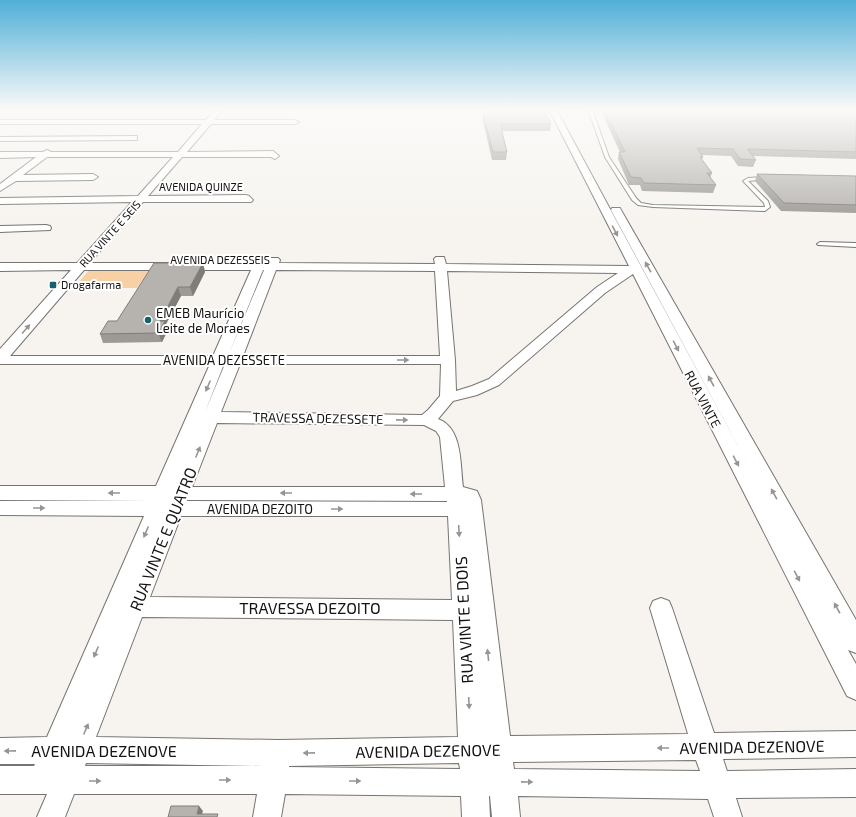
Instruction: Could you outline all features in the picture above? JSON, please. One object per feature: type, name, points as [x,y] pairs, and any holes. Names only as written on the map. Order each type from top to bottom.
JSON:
[{"type":"street","points":[[0,188],[5,179],[52,147]]},
{"type":"street","name":"RUA VINTE E SEIS","points":[[1,353],[78,263],[181,147]]},
{"type":"street","name":"RUA VINTE","points":[[571,147],[633,270],[856,688]]},
{"type":"street","name":"RUA VINTE","points":[[581,147],[856,642]]},
{"type":"street","points":[[0,157],[275,155],[272,158],[219,156]]},
{"type":"street","points":[[5,179],[93,178]]},
{"type":"street","name":"AVENIDA QUINZE","points":[[0,201],[134,201],[244,202],[248,199],[134,201],[0,205]]},
{"type":"street","points":[[0,229],[46,228]]},
{"type":"street","name":"AVENIDA DEZESSEIS","points":[[0,260],[78,263],[440,263],[465,268],[633,270]]},
{"type":"street","name":"AVENIDA DEZESSEIS","points":[[0,267],[78,263]]},
{"type":"street","name":"RUA VINTE E QUATRO","points":[[51,817],[54,780],[266,263]]},
{"type":"street","points":[[433,423],[434,414],[448,397],[448,354],[440,263]]},
{"type":"street","points":[[448,397],[464,395],[480,390],[494,382],[601,290],[633,270]]},
{"type":"street","name":"AVENIDA DEZESSETE","points":[[1,353],[228,355],[448,354]]},
{"type":"street","name":"TRAVESSA DEZESSETE","points":[[203,417],[433,423]]},
{"type":"street","name":"RUA VINTE E DOIS","points":[[433,423],[446,430],[464,502],[474,610],[498,749],[506,817]]},
{"type":"street","name":"AVENIDA DEZOITO","points":[[0,493],[169,501],[464,502]]},
{"type":"street","name":"RUA VINTE E QUATRO","points":[[66,750],[136,607],[169,501]]},
{"type":"street","name":"AVENIDA DEZOITO","points":[[0,508],[169,501]]},
{"type":"street","name":"TRAVESSA DEZOITO","points":[[136,607],[474,610]]},
{"type":"street","points":[[661,608],[728,817]]},
{"type":"street","name":"RUA VINTE E DOIS","points":[[474,610],[472,750],[476,817]]},
{"type":"street","name":"AVENIDA DEZENOVE","points":[[0,751],[66,750],[278,754],[498,749],[706,748],[856,744]]},
{"type":"street","points":[[267,817],[278,754]]},
{"type":"street","name":"AVENIDA DEZENOVE","points":[[0,780],[273,780],[718,785],[856,783]]},
{"type":"lane","points":[[604,147],[607,156],[634,200],[640,204],[653,206],[764,209],[768,207],[766,202],[745,181],[756,178],[772,178]]},
{"type":"lane","points":[[820,244],[856,245]]},
{"type":"shaded area","points":[[89,270],[149,270],[137,288],[74,288]]},
{"type":"building","points":[[492,147],[506,147],[507,152],[493,152]]},
{"type":"building","points":[[623,147],[856,147],[856,152],[747,149],[756,160],[740,159],[733,149],[697,148],[703,157],[700,157],[712,173],[707,173],[716,185],[644,183],[641,178],[631,177],[619,152],[625,152]]},
{"type":"building","points":[[757,174],[856,176],[856,205],[784,203]]},
{"type":"building","points":[[154,263],[203,263],[190,287],[178,287],[160,321],[165,321],[158,333],[100,334],[108,321],[117,321]]},
{"type":"building","points":[[171,806],[199,806],[197,814],[218,814],[217,817],[168,817]]},
{"type":"place","name":"Drogafarma","points":[[53,285]]},
{"type":"place","name":"EMEB Maurício Leite de Moraes","points":[[148,320]]}]
